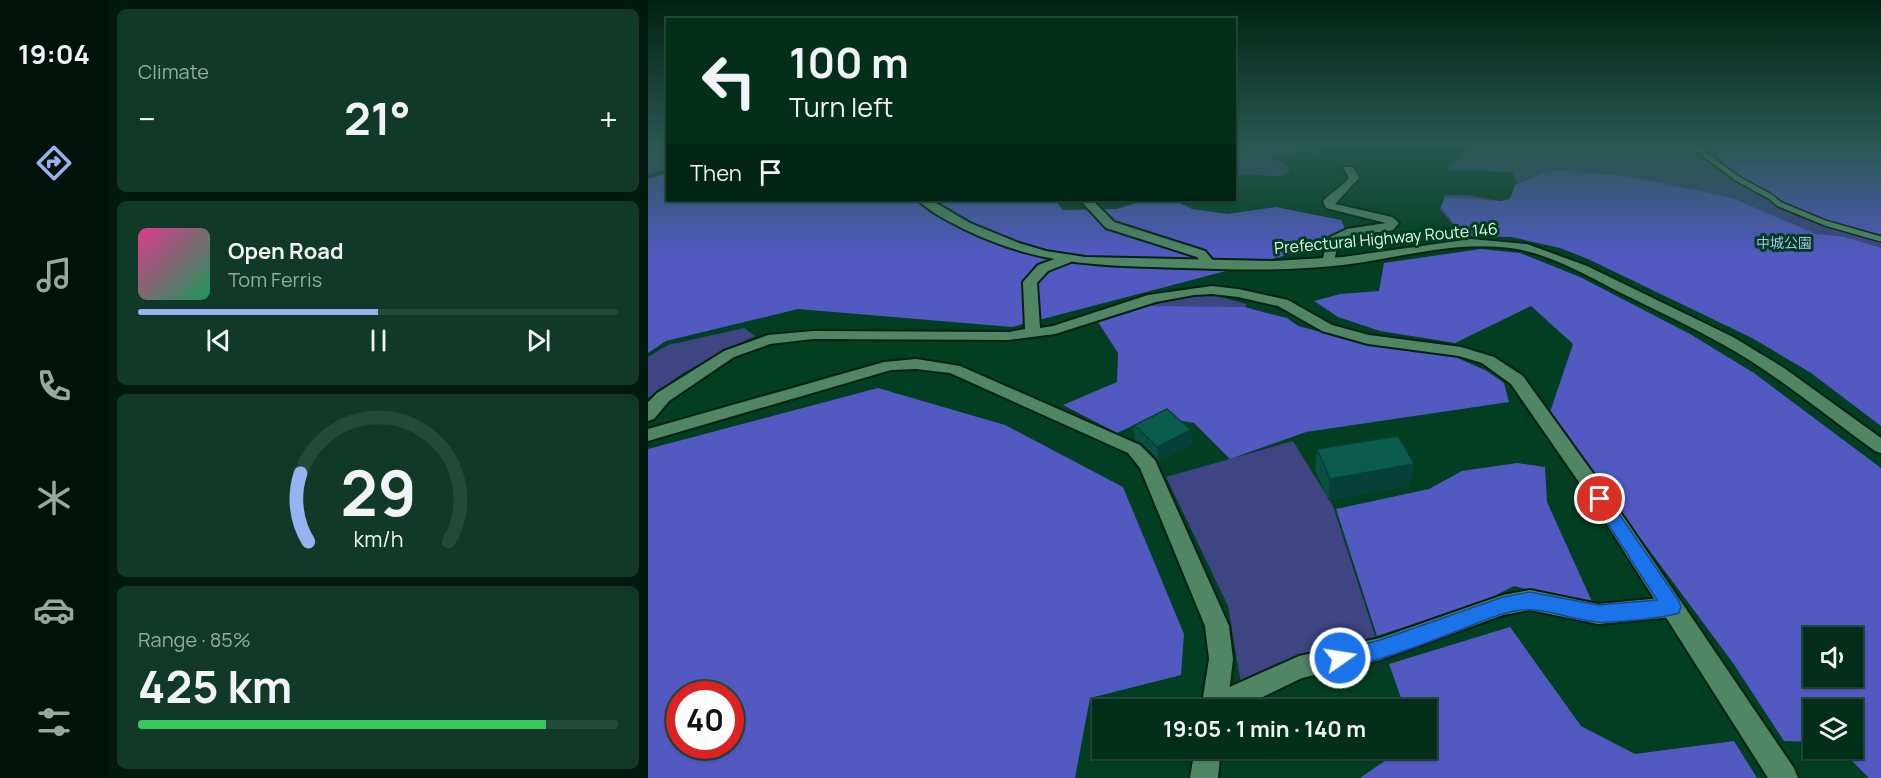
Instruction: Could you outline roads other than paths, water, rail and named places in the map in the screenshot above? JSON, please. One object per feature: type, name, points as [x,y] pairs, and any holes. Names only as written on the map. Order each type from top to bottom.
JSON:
[{"type":"street","points":[[1328,262],[1332,241],[1338,236],[1358,229],[1389,227],[1393,223],[1388,219],[1330,206],[1329,201],[1342,192],[1351,181]]},
{"type":"street","name":"Prefectural Highway Route 146","points":[[926,201],[999,240],[1025,250],[1066,259],[1210,264],[1328,262],[1490,243],[1522,247],[1552,255],[1741,348],[1803,388],[1881,447]]},
{"type":"street","points":[[1087,201],[1110,225],[1201,254],[1210,264]]},
{"type":"street","points":[[1033,333],[1030,282],[1042,268],[1066,259]]},
{"type":"street","points":[[648,415],[663,397],[729,354],[768,340],[813,335],[1009,336],[1055,330],[1153,298],[1194,291],[1212,290],[1238,293],[1282,303],[1327,328],[1461,352],[1488,360],[1517,380],[1672,607],[1784,778]]},
{"type":"street","points":[[648,435],[890,365],[916,363],[954,369],[1134,449],[1148,465],[1167,514],[1217,626],[1221,658],[1215,699]]},
{"type":"street","points":[[1233,699],[1299,667],[1380,649],[1503,605],[1530,600],[1598,614],[1672,607]]},
{"type":"street","points":[[1203,778],[1206,759]]},
{"type":"lane","points":[[1741,181],[1771,197],[1779,204],[1825,223],[1881,239]]},
{"type":"park label","name":"中城公園","points":[[1784,242]]}]
